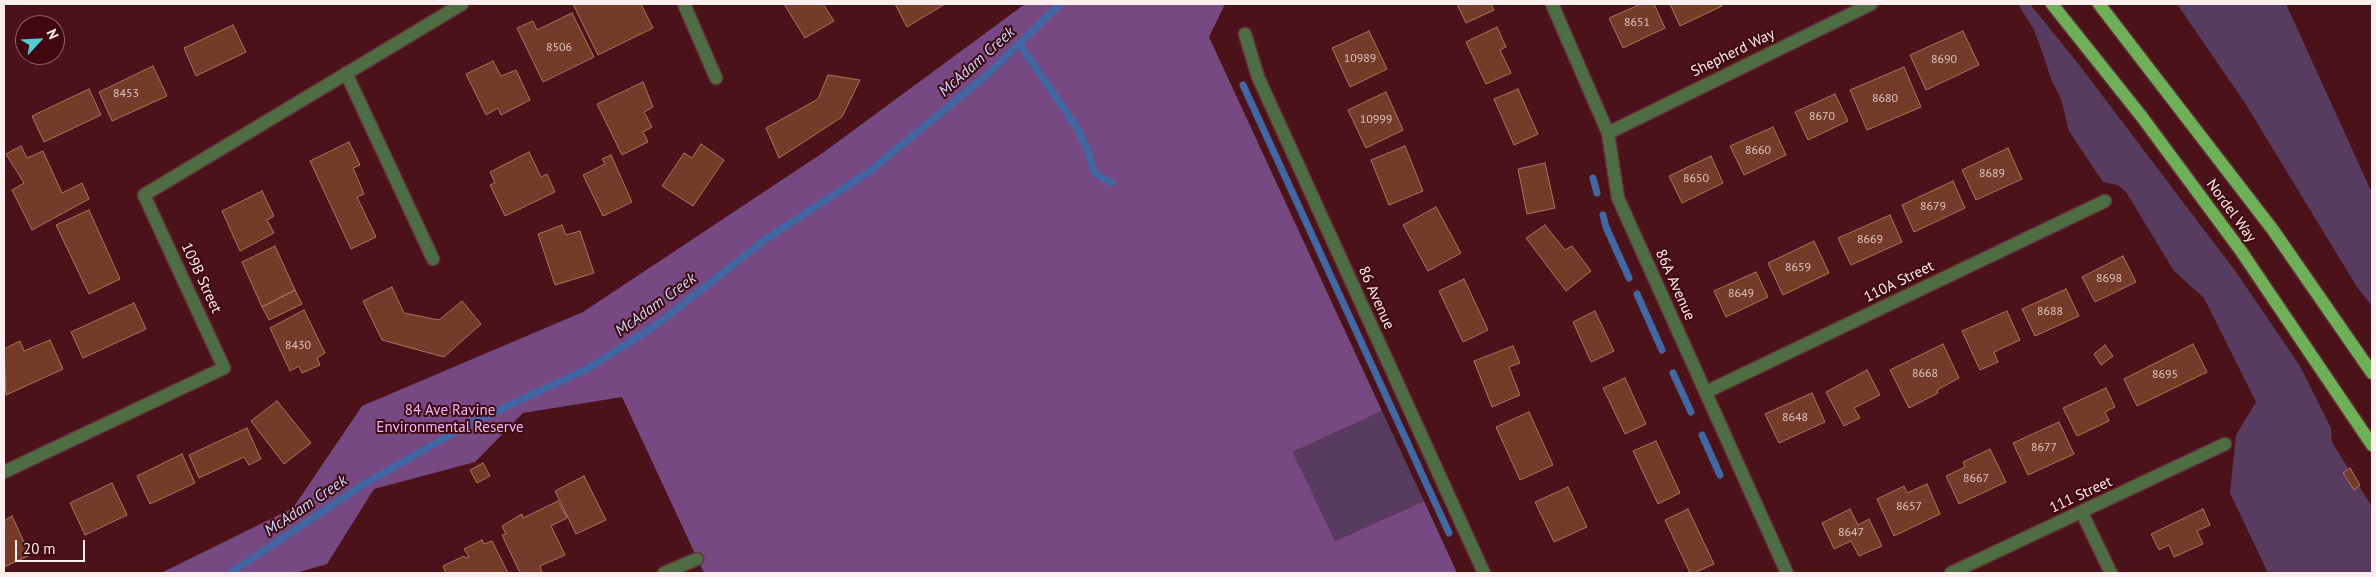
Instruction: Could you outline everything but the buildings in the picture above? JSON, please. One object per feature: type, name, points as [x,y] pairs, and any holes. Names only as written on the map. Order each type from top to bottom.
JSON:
[{"type":"main road","name":"Nordel Way","points":[[2052,4],[2142,117],[2241,251],[2372,445]]},
{"type":"main road","name":"Nordel Way","points":[[2099,4],[2273,230],[2372,373]]},
{"type":"street","name":"109B Street","points":[[4,472],[224,368],[144,195],[462,4]]},
{"type":"street","points":[[684,4],[716,78]]},
{"type":"street","name":"86A Avenue","points":[[1552,4],[1608,132],[1618,198],[1787,573]]},
{"type":"street","name":"Shepherd Way","points":[[1608,132],[1871,4]]},
{"type":"street","name":"86 Avenue","points":[[1245,34],[1258,77],[1484,573]]},
{"type":"street","points":[[346,73],[433,259]]},
{"type":"street","name":"110A Street","points":[[1706,392],[2105,201]]},
{"type":"street","name":"111 Street","points":[[1951,573],[2082,513],[2224,444]]},
{"type":"street","points":[[2082,513],[2111,573]]},
{"type":"street","points":[[664,573],[697,559]]},
{"type":"shaded area","points":[[2018,4],[2030,4],[2080,66],[2236,272],[2300,366],[2331,428],[2332,442],[2372,507],[2372,573],[2268,573],[2230,493],[2236,435],[2256,402],[2204,298],[2174,271],[2126,192],[2118,185],[2103,182],[2069,131],[2061,99],[2051,79],[2034,30]]},
{"type":"shaded area","points":[[2177,4],[2286,4],[2372,193],[2372,306],[2357,287],[2245,103]]},
{"type":"shaded area","points":[[1382,411],[1424,501],[1335,541],[1293,452]]},
{"type":"green space","name":"84 Ave Ravine Environmental Reserve","points":[[1025,4],[1225,4],[1209,37],[1382,411],[1293,452],[1335,541],[1424,501],[1457,573],[704,573],[622,397],[523,413],[475,462],[374,489],[327,564],[296,573],[161,573],[293,508],[362,406],[583,312],[824,152]]},
{"type":"waterway","name":"McAdam Creek","points":[[230,573],[364,484],[471,423],[589,368],[655,326],[766,239],[870,171],[988,74],[1060,4]]},
{"type":"waterway","points":[[1019,43],[1077,128],[1096,174],[1112,183]]},
{"type":"waterway","points":[[1243,85],[1449,533]]},
{"type":"waterway","points":[[1593,178],[1597,193]]},
{"type":"waterway","points":[[1603,215],[1606,227],[1629,278]]},
{"type":"waterway","points":[[1637,294],[1662,350]]},
{"type":"waterway","points":[[1673,373],[1691,412]]},
{"type":"waterway","points":[[1702,435],[1720,475]]}]
